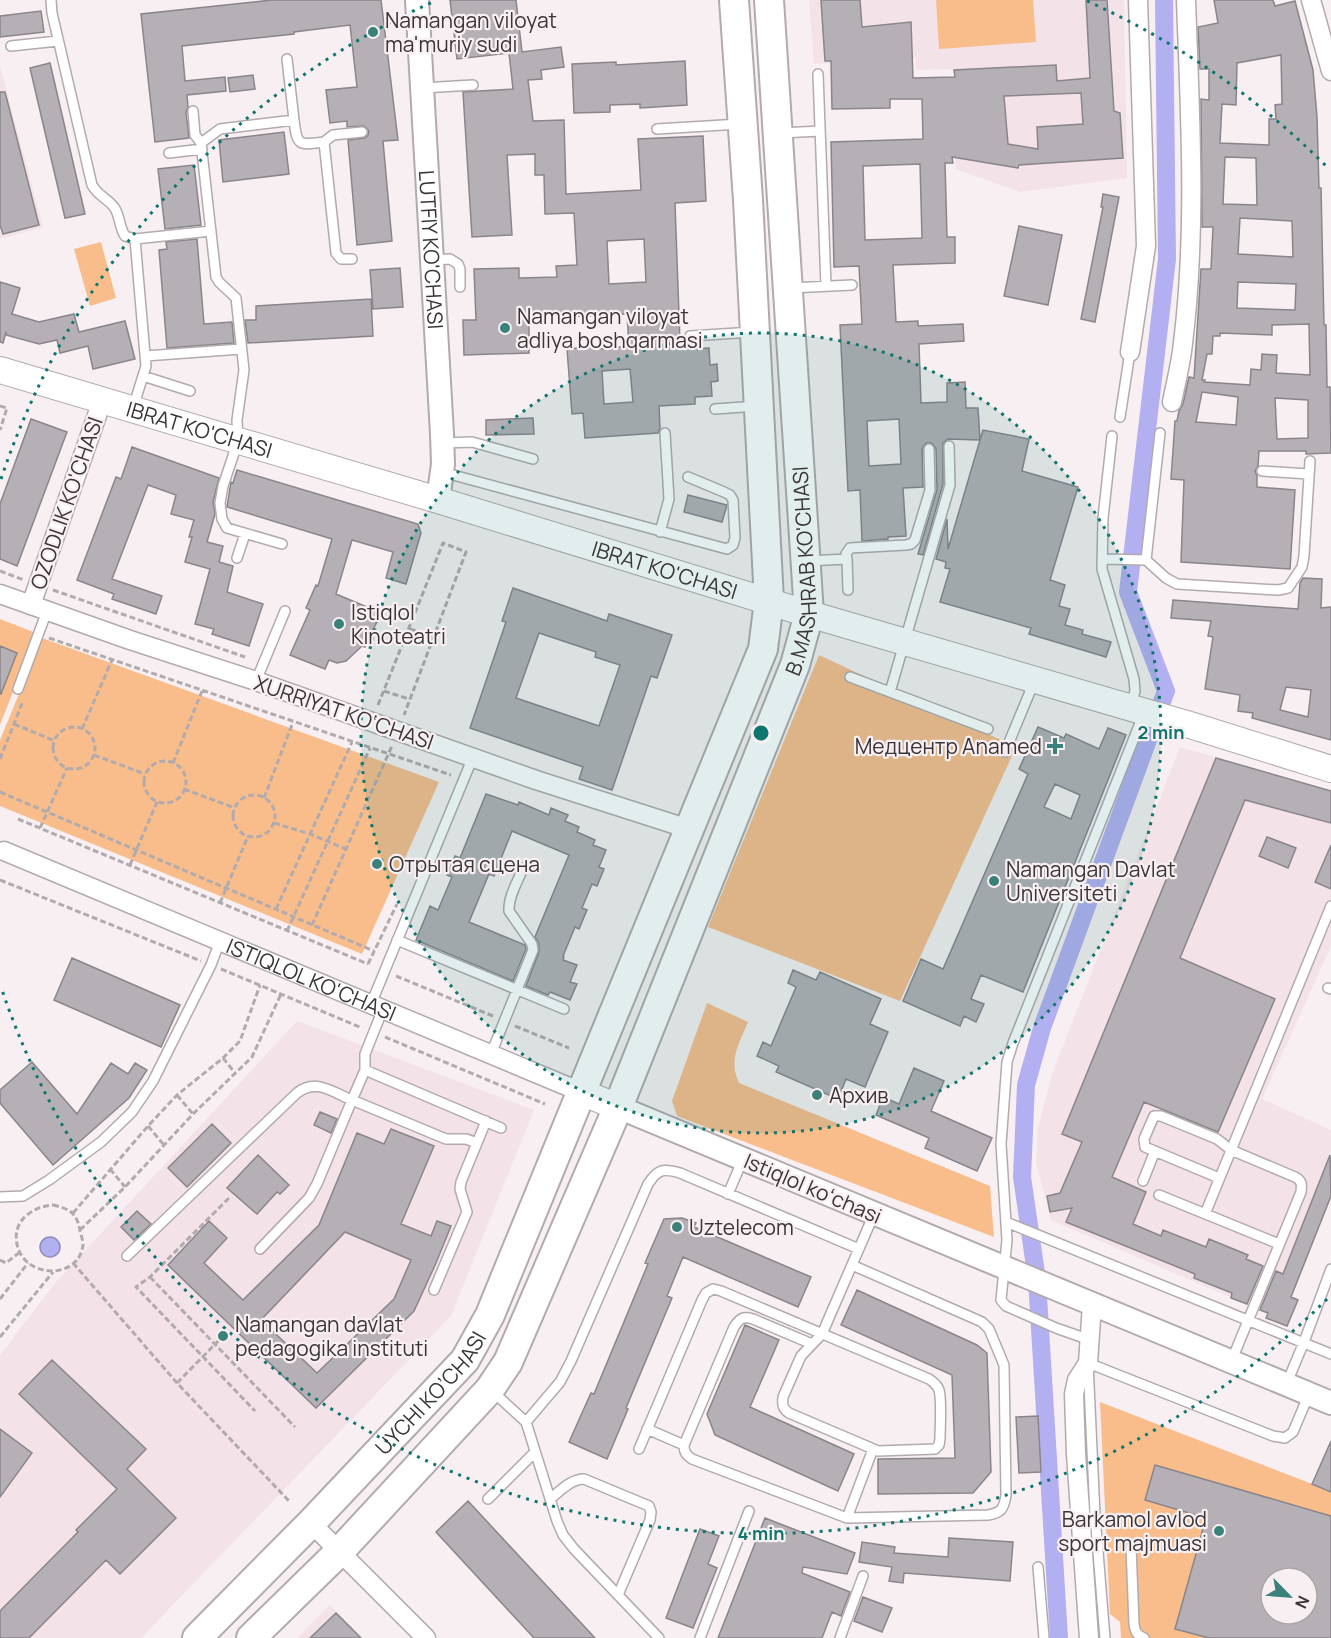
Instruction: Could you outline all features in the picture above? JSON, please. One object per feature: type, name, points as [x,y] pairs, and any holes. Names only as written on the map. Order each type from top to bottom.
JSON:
[{"type":"main road","name":"B.MASHRAB KO'CHASI","points":[[581,1092],[763,649],[769,602],[734,0]]},
{"type":"main road","name":"B.MASHRAB KO'CHASI","points":[[618,1107],[795,665],[809,614],[769,0]]},
{"type":"main road","name":"IBRAT KO'CHASI","points":[[0,370],[1331,769]]},
{"type":"main road","name":"ISTIQLOL KO'CHASI","points":[[581,1092],[618,1107]]},
{"type":"main road","name":"UYCHI KO’CHASI","points":[[197,1638],[311,1523],[465,1360],[490,1315],[581,1092]]},
{"type":"main road","name":"UYCHI KO’CHASI","points":[[250,1638],[340,1551],[490,1389],[508,1362],[618,1107]]},
{"type":"street","name":"LUTFIY KO'CHASI","points":[[417,0],[443,442],[438,500]]},
{"type":"street","points":[[1130,352],[1146,246],[1138,0]]},
{"type":"street","points":[[1172,402],[1183,344],[1191,237],[1191,125],[1186,0]]},
{"type":"street","points":[[1311,0],[1326,36],[1331,71]]},
{"type":"street","name":"OZODLIK KO'CHASI","points":[[39,608],[38,585],[102,401]]},
{"type":"street","name":"XURRIYAT KO‘CHASI","points":[[0,594],[39,608],[260,672],[372,721],[473,758],[689,829]]},
{"type":"street","name":"ISTIQLOL KO'CHASI","points":[[1,853],[220,941],[581,1092]]},
{"type":"street","name":"Istiqlol koʻchasi","points":[[618,1107],[1092,1304]]},
{"type":"street","points":[[1089,1638],[1074,1394],[1077,1380],[1088,1363],[1092,1304],[1331,1403]]},
{"type":"street","points":[[311,1523],[426,1638]]},
{"type":"lane","points":[[51,0],[58,41],[92,185],[97,193],[113,205],[124,236],[135,239],[211,231]]},
{"type":"lane","points":[[11,46],[58,41]]},
{"type":"lane","points":[[287,59],[298,141],[307,144],[324,142],[333,135],[362,132]]},
{"type":"lane","points":[[818,74],[826,286]]},
{"type":"lane","points":[[422,88],[473,85]]},
{"type":"lane","points":[[193,111],[195,135],[202,146],[216,277],[236,298],[244,370],[237,420],[238,441],[219,503],[227,528],[282,544]]},
{"type":"lane","points":[[169,153],[202,146],[220,129],[294,120]]},
{"type":"lane","points":[[657,129],[743,124]]},
{"type":"lane","points":[[778,133],[820,131]]},
{"type":"lane","points":[[324,142],[336,253],[341,259],[352,259]]},
{"type":"lane","points":[[132,410],[146,366],[135,239]]},
{"type":"lane","points":[[432,260],[450,259],[458,264],[460,287]]},
{"type":"lane","points":[[788,288],[852,285]]},
{"type":"lane","points":[[690,336],[755,332]]},
{"type":"lane","points":[[146,357],[241,349]]},
{"type":"lane","points":[[1120,417],[1130,352]]},
{"type":"lane","points":[[143,376],[190,391]]},
{"type":"lane","points":[[715,409],[759,406]]},
{"type":"lane","points":[[660,532],[669,499],[665,433]]},
{"type":"lane","points":[[1143,560],[1160,433]]},
{"type":"lane","points":[[1090,1340],[1006,1306],[1001,1300],[1009,1224],[1001,1144],[1007,1062],[1142,711],[1102,569],[1106,559],[1103,518],[1112,436]]},
{"type":"lane","points":[[443,442],[472,442],[533,459]]},
{"type":"lane","points":[[890,692],[950,485],[949,446]]},
{"type":"lane","points":[[848,590],[848,550],[853,547],[906,545],[915,540],[930,490],[929,449]]},
{"type":"lane","points":[[1106,559],[1143,560],[1171,581],[1183,585],[1278,590],[1288,588],[1302,567],[1304,556],[1310,461]]},
{"type":"lane","points":[[1262,471],[1309,474]]},
{"type":"lane","points":[[442,472],[727,549],[733,545],[735,538],[733,500],[724,492],[688,477]]},
{"type":"lane","points":[[237,558],[245,534]]},
{"type":"lane","points":[[806,561],[847,559]]},
{"type":"lane","points":[[18,689],[38,635],[39,608]]},
{"type":"lane","points":[[260,672],[285,611]]},
{"type":"lane","points":[[850,677],[988,729]]},
{"type":"lane","points":[[1005,752],[1035,680]]},
{"type":"lane","points":[[260,1249],[297,1212],[317,1184],[365,1070],[365,1053],[374,1032],[385,971],[473,758]]},
{"type":"lane","points":[[491,1054],[533,950],[532,944],[509,911],[511,899],[523,868]]},
{"type":"lane","points":[[1205,1214],[1331,906]]},
{"type":"lane","points":[[398,940],[564,1009]]},
{"type":"lane","points":[[0,1197],[23,1196],[50,1180],[101,1142],[132,1112],[153,1081],[211,965],[220,941]]},
{"type":"lane","points":[[365,1070],[501,1128]]},
{"type":"lane","points":[[127,1256],[304,1087],[313,1085],[446,1139],[466,1139],[477,1143]]},
{"type":"lane","points":[[1220,1178],[1145,1147],[1144,1138],[1154,1116],[1158,1115],[1217,1139],[1231,1150],[1300,1180],[1302,1185],[1231,1362]]},
{"type":"lane","points":[[434,1290],[466,1212],[460,1189],[461,1182],[486,1121]]},
{"type":"lane","points":[[1143,1181],[1155,1151]]},
{"type":"lane","points":[[728,1194],[743,1159]]},
{"type":"lane","points":[[526,1422],[560,1382],[572,1361],[648,1184],[660,1170],[669,1170],[859,1249]]},
{"type":"lane","points":[[1159,1195],[1279,1245]]},
{"type":"lane","points":[[639,1449],[702,1300],[706,1293],[713,1289],[721,1291],[822,1334],[929,1379],[938,1388],[939,1445],[934,1449],[878,1451],[789,1413],[784,1409],[782,1403],[801,1356],[822,1334],[874,1214]]},
{"type":"lane","points":[[1009,1224],[1331,1354]]},
{"type":"lane","points":[[812,1344],[753,1319],[746,1317],[739,1319],[684,1445],[687,1455],[692,1459],[847,1518],[988,1515],[997,1513],[1004,1506],[1006,1495],[1004,1365],[989,1329],[982,1322],[852,1265]]},
{"type":"lane","points":[[1286,1385],[1331,1269]]},
{"type":"lane","points":[[1106,1638],[1095,1515],[1088,1363],[1273,1436],[1285,1438],[1293,1432],[1309,1394]]},
{"type":"lane","points":[[490,1389],[526,1422],[563,1536],[659,1638]]},
{"type":"lane","points":[[647,1429],[684,1445]]},
{"type":"lane","points":[[847,1518],[873,1449]]},
{"type":"lane","points":[[488,1499],[535,1452]]},
{"type":"lane","points":[[550,1499],[571,1482],[584,1479],[649,1506],[650,1520],[618,1595]]},
{"type":"lane","points":[[700,1638],[749,1511]]},
{"type":"lane","points":[[1131,1547],[1134,1630],[1144,1638]]},
{"type":"lane","points":[[1038,1567],[1044,1638]]},
{"type":"lane","points":[[840,1638],[863,1575]]},
{"type":"path","points":[[0,406],[8,408],[0,430]]},
{"type":"path","points":[[312,925],[398,730],[466,552],[443,543],[361,745]]},
{"type":"path","points":[[0,571],[260,672]]},
{"type":"path","points":[[409,628],[434,637]]},
{"type":"path","points":[[38,635],[458,777]]},
{"type":"path","points":[[81,729],[112,660]]},
{"type":"path","points":[[173,763],[202,691]]},
{"type":"path","points":[[384,691],[409,699]]},
{"type":"path","points":[[264,798],[293,722]]},
{"type":"path","points":[[14,724],[55,741]]},
{"type":"path","points":[[81,729],[94,741],[94,755],[91,761],[80,768],[67,768],[61,765],[54,754],[55,741],[64,730],[81,729]]},
{"type":"path","points":[[276,910],[352,742]]},
{"type":"path","points":[[287,931],[370,748]]},
{"type":"path","points":[[94,755],[145,774]]},
{"type":"path","points":[[161,761],[173,763],[181,769],[184,775],[186,782],[184,789],[177,799],[164,803],[158,802],[147,793],[145,774],[149,768],[161,761]]},
{"type":"path","points":[[40,828],[67,768]]},
{"type":"path","points":[[184,789],[235,808]]},
{"type":"path","points":[[0,792],[374,951]]},
{"type":"path","points":[[258,795],[264,798],[274,808],[274,822],[266,833],[260,836],[248,836],[237,827],[233,814],[235,808],[244,797],[258,795]]},
{"type":"path","points":[[130,865],[158,802]]},
{"type":"path","points":[[18,819],[569,1048]]},
{"type":"path","points":[[274,822],[346,849]]},
{"type":"path","points":[[220,903],[248,836]]},
{"type":"path","points":[[0,880],[545,1104]]},
{"type":"path","points":[[73,1213],[177,1095],[223,1058],[240,1041],[260,985]]},
{"type":"path","points":[[80,1230],[252,1057],[281,994]]},
{"type":"path","points":[[223,1058],[235,1073]]},
{"type":"path","points":[[177,1095],[193,1114]]},
{"type":"path","points":[[148,1126],[164,1145]]},
{"type":"path","points":[[110,1169],[125,1187]]},
{"type":"path","points":[[229,1198],[150,1277],[136,1287],[255,1411]]},
{"type":"path","points":[[53,1205],[73,1213],[79,1222],[80,1230],[83,1244],[80,1254],[64,1269],[53,1272],[42,1271],[28,1263],[20,1252],[17,1238],[18,1227],[32,1210],[42,1206],[53,1205]]},
{"type":"path","points":[[0,1260],[6,1263],[20,1252]]},
{"type":"path","points":[[0,1299],[28,1263]]},
{"type":"path","points":[[73,1263],[177,1383],[289,1501]]},
{"type":"path","points":[[0,1337],[53,1272]]},
{"type":"path","points":[[150,1277],[295,1427]]},
{"type":"path","points":[[177,1383],[225,1334]]},
{"type":"shaded area","points":[[809,0],[1124,0],[1127,178],[1020,192],[956,169],[955,69],[916,70],[916,58],[814,64]]},
{"type":"shaded area","points":[[936,0],[1033,0],[1036,42],[939,49]]},
{"type":"shaded area","points":[[0,66],[43,227],[0,239]]},
{"type":"shaded area","points":[[101,242],[116,298],[90,306],[74,249]]},
{"type":"shaded area","points":[[0,619],[36,633],[0,725]]},
{"type":"shaded area","points":[[42,638],[439,782],[362,954],[0,806],[0,740]]},
{"type":"shaded area","points":[[819,655],[1016,747],[900,1001],[708,927]]},
{"type":"shaded area","points":[[1180,747],[1331,791],[1331,946],[1262,1099],[1331,1130],[1331,1152],[1267,1313],[1051,1220],[1036,1162],[1038,1128],[1052,1074]]},
{"type":"shaded area","points":[[707,1003],[748,1022],[736,1052],[734,1067],[739,1083],[990,1186],[994,1237],[677,1116],[672,1101]]},
{"type":"shaded area","name":"Namangan davlat pedagogika instituti","points":[[297,1021],[534,1110],[451,1316],[141,1638],[0,1638],[0,1355],[56,1282]]},
{"type":"shaded area","points":[[50,1237],[57,1240],[60,1247],[57,1254],[50,1257],[43,1254],[40,1247],[43,1240]]},
{"type":"shaded area","name":"Barkamol avlod sport majmuasi","points":[[1100,1402],[1312,1484],[1331,1464],[1331,1638],[1121,1638],[1120,1622],[1110,1614]]},
{"type":"shaded area","points":[[330,1605],[362,1638],[297,1638]]},
{"type":"building","points":[[272,0],[381,0],[398,140],[383,141],[392,241],[357,245],[348,140],[365,138],[369,131],[364,126],[347,127],[347,121],[330,123],[326,90],[357,87],[350,25],[294,32],[294,34],[182,46],[185,81],[225,77],[226,91],[187,95],[189,138],[155,142],[141,14]]},
{"type":"building","points":[[450,0],[516,0],[522,52],[561,47],[564,67],[541,70],[542,79],[528,80],[533,121],[564,120],[566,194],[641,190],[638,139],[703,136],[706,201],[675,203],[680,343],[691,343],[692,349],[709,348],[710,365],[717,364],[718,381],[711,382],[712,396],[695,397],[695,404],[659,406],[660,428],[658,433],[585,438],[583,413],[572,414],[567,349],[629,346],[627,314],[559,317],[559,315],[529,315],[529,353],[464,355],[463,320],[476,320],[474,269],[519,268],[519,278],[557,277],[556,266],[577,265],[574,213],[545,214],[544,175],[535,175],[535,154],[507,155],[512,235],[472,237],[463,92],[513,89],[509,53],[457,59]],"holes":[[[644,239],[646,282],[609,284],[607,241]],[[630,369],[633,402],[604,404],[602,371]]]},
{"type":"building","points":[[821,0],[860,0],[862,27],[911,22],[913,78],[955,77],[954,70],[1056,65],[1057,81],[1090,78],[1086,0],[1107,0],[1114,111],[1120,113],[1123,158],[1019,165],[1018,168],[952,157],[953,163],[945,163],[947,237],[955,237],[955,263],[893,265],[896,322],[918,321],[918,326],[963,324],[964,341],[919,344],[921,403],[947,402],[947,383],[965,382],[966,408],[978,408],[980,440],[948,439],[943,443],[943,484],[923,555],[918,554],[937,490],[936,449],[932,443],[926,443],[922,449],[923,487],[903,488],[906,536],[862,541],[860,490],[848,491],[840,325],[862,324],[859,266],[834,267],[831,142],[923,139],[922,99],[890,99],[890,108],[832,109],[831,61],[825,61]],"holes":[[[1081,93],[1083,124],[1037,127],[1038,149],[1008,144],[1004,96]],[[920,164],[922,238],[865,240],[863,166]],[[899,419],[901,464],[869,466],[867,421]]]},
{"type":"building","points":[[1214,0],[1273,0],[1275,6],[1295,1],[1313,70],[1319,188],[1321,188],[1324,325],[1326,325],[1327,387],[1330,387],[1331,453],[1259,451],[1258,466],[1255,471],[1257,487],[1295,490],[1290,569],[1181,562],[1184,480],[1171,479],[1175,421],[1177,421],[1183,404],[1189,377],[1194,378],[1201,269],[1211,269],[1213,227],[1202,227],[1201,99],[1209,100],[1209,69],[1200,69],[1198,27],[1218,23]],"holes":[[[1281,55],[1282,104],[1275,105],[1276,119],[1269,119],[1269,145],[1220,143],[1222,104],[1236,105],[1237,63]],[[1225,157],[1256,158],[1257,205],[1223,204]],[[1240,218],[1292,221],[1293,257],[1238,254]],[[1238,282],[1296,284],[1295,310],[1237,308]],[[1309,324],[1310,375],[1276,373],[1277,355],[1262,354],[1261,370],[1251,369],[1250,385],[1202,380],[1207,354],[1212,354],[1213,336],[1220,336],[1220,333],[1272,335],[1272,325]],[[1202,392],[1238,397],[1236,425],[1196,422]],[[1275,398],[1308,400],[1308,438],[1277,439]]]},
{"type":"building","points":[[41,11],[44,32],[0,37],[0,16]]},
{"type":"building","points":[[685,61],[687,105],[640,108],[640,104],[610,105],[610,112],[574,113],[572,64],[616,62],[616,65]]},
{"type":"building","points":[[50,63],[85,214],[65,218],[30,68]]},
{"type":"building","points":[[253,75],[255,89],[230,92],[228,78]]},
{"type":"building","points":[[0,92],[5,92],[39,225],[3,234],[0,225]]},
{"type":"building","points":[[284,132],[289,174],[223,182],[219,140]]},
{"type":"building","points":[[194,165],[201,225],[165,229],[158,169]]},
{"type":"building","points":[[1103,194],[1119,197],[1095,322],[1081,319],[1103,207],[1101,207]]},
{"type":"building","points":[[1019,226],[1062,235],[1048,305],[1004,296]]},
{"type":"building","points":[[197,239],[204,324],[232,322],[234,343],[167,348],[159,250],[167,249],[166,242]]},
{"type":"building","points":[[400,268],[403,307],[373,309],[370,270]]},
{"type":"building","points":[[0,282],[20,288],[12,314],[39,322],[74,314],[79,332],[125,321],[135,359],[93,369],[88,346],[60,353],[57,340],[39,344],[6,335],[6,332],[3,343],[0,342]]},
{"type":"building","points":[[371,299],[373,336],[248,343],[245,320],[256,320],[256,306]]},
{"type":"building","points":[[533,418],[534,434],[486,435],[486,420]]},
{"type":"building","points":[[31,419],[67,432],[17,566],[0,559],[0,504]]},
{"type":"building","points":[[983,430],[1029,439],[1022,471],[1078,487],[1050,580],[1065,585],[1059,606],[1070,609],[1065,625],[1083,630],[1082,634],[1111,642],[1106,657],[1029,634],[1031,628],[940,602],[950,569],[945,568],[946,562],[936,559],[947,519],[948,549]]},
{"type":"building","points":[[132,447],[219,478],[213,502],[215,514],[207,542],[223,546],[219,562],[233,566],[227,592],[263,604],[249,646],[212,634],[214,629],[195,624],[210,569],[185,562],[194,520],[171,514],[176,495],[148,485],[112,579],[162,596],[156,614],[112,599],[114,594],[77,580],[116,477],[121,479]]},
{"type":"building","points":[[237,470],[418,524],[421,533],[406,584],[386,578],[393,552],[352,540],[336,594],[381,613],[365,647],[362,646],[346,661],[337,663],[329,660],[325,669],[290,655],[310,610],[306,608],[316,585],[318,586],[332,539],[227,507],[231,482],[233,483]]},
{"type":"building","points":[[688,495],[727,505],[722,522],[684,512]]},
{"type":"building","points":[[1303,578],[1322,579],[1321,608],[1331,607],[1331,740],[1252,718],[1253,713],[1238,711],[1240,695],[1205,689],[1213,637],[1208,636],[1211,621],[1171,618],[1173,600],[1298,609],[1300,583]],"holes":[[[1286,687],[1311,690],[1308,717],[1280,710]]]},
{"type":"building","points":[[513,588],[607,621],[609,614],[672,635],[657,678],[651,676],[612,790],[579,779],[583,767],[470,728],[506,622],[502,621]],"holes":[[[539,633],[596,652],[595,657],[620,665],[599,726],[516,698]]]},
{"type":"building","points":[[0,646],[17,653],[1,694],[0,694]]},
{"type":"building","points":[[1038,727],[1064,738],[1066,734],[1099,749],[1108,728],[1126,735],[1023,992],[981,975],[971,999],[984,1004],[976,1022],[964,1016],[960,1026],[903,1001],[921,959],[943,969],[1028,774],[1019,769]],"holes":[[[1055,784],[1080,795],[1071,819],[1044,807]]]},
{"type":"building","points":[[1216,758],[1331,791],[1331,823],[1245,800],[1180,958],[1275,999],[1218,1132],[1144,1102],[1112,1177],[1146,1192],[1133,1224],[1161,1236],[1163,1230],[1206,1247],[1209,1239],[1248,1255],[1246,1259],[1263,1266],[1247,1304],[1231,1298],[1232,1293],[1194,1278],[1195,1274],[1066,1222],[1072,1208],[1050,1212],[1047,1196],[1060,1193],[1082,1142],[1062,1134]]},
{"type":"building","points":[[486,794],[518,805],[519,802],[549,815],[551,808],[568,815],[565,821],[579,827],[577,832],[595,840],[593,845],[606,850],[599,867],[604,869],[597,886],[592,884],[582,908],[587,910],[579,929],[575,927],[563,956],[563,960],[577,965],[570,982],[577,984],[570,1000],[550,992],[548,995],[526,986],[539,952],[539,943],[535,937],[569,855],[512,831],[494,876],[489,874],[469,922],[525,945],[526,949],[513,981],[416,940],[430,906],[438,910],[452,877],[447,875],[455,856],[460,858]]},
{"type":"building","points":[[1267,837],[1296,848],[1288,868],[1259,856]]},
{"type":"building","points":[[1331,845],[1331,889],[1315,882]]},
{"type":"building","points":[[72,958],[180,1005],[161,1047],[54,1000]]},
{"type":"building","points":[[793,970],[816,980],[820,972],[881,999],[870,1024],[888,1032],[865,1087],[846,1079],[838,1099],[776,1072],[779,1066],[757,1056],[763,1042],[771,1046],[796,987],[788,983]]},
{"type":"building","points":[[32,1062],[77,1114],[111,1063],[128,1074],[135,1063],[147,1070],[129,1098],[53,1165],[0,1103],[0,1090]]},
{"type":"building","points":[[914,1068],[944,1081],[931,1111],[992,1138],[977,1171],[925,1148],[929,1138],[876,1115],[883,1097],[899,1104]]},
{"type":"building","points":[[320,1112],[337,1119],[331,1133],[314,1125]]},
{"type":"building","points":[[212,1124],[231,1143],[187,1187],[168,1168]]},
{"type":"building","points":[[391,1129],[434,1146],[401,1224],[431,1236],[437,1221],[451,1226],[414,1311],[316,1408],[168,1265],[209,1221],[227,1238],[204,1263],[243,1300],[319,1225],[357,1133],[384,1144]],"holes":[[[345,1232],[411,1260],[394,1299],[317,1373],[261,1320]]]},
{"type":"building","points":[[258,1155],[289,1185],[280,1194],[277,1192],[257,1214],[227,1188]]},
{"type":"building","points":[[1330,1155],[1331,1196],[1291,1297],[1298,1300],[1287,1326],[1266,1318],[1268,1313],[1260,1310],[1276,1271],[1283,1274]]},
{"type":"building","points":[[137,1211],[151,1224],[134,1240],[121,1227]]},
{"type":"building","points":[[682,1218],[696,1223],[694,1227],[811,1277],[798,1307],[683,1257],[667,1296],[672,1298],[607,1459],[569,1442],[591,1393],[594,1394],[648,1264],[645,1263],[664,1219]]},
{"type":"building","points":[[857,1290],[977,1345],[987,1353],[991,1472],[973,1493],[878,1494],[878,1459],[955,1458],[952,1375],[841,1325]]},
{"type":"building","points":[[745,1325],[779,1340],[750,1407],[854,1454],[838,1491],[715,1435],[707,1414]]},
{"type":"building","points":[[52,1360],[146,1449],[127,1469],[176,1518],[120,1574],[106,1560],[29,1638],[0,1638],[0,1611],[117,1489],[19,1394]]},
{"type":"building","points":[[1038,1416],[1041,1472],[1019,1473],[1016,1417]]},
{"type":"building","points":[[0,1429],[32,1453],[0,1497]]},
{"type":"building","points":[[1331,1441],[1331,1492],[1312,1484]]},
{"type":"building","points":[[1155,1465],[1331,1516],[1331,1638],[1209,1638],[1175,1629],[1206,1518],[1145,1500]]},
{"type":"building","points":[[468,1501],[595,1638],[534,1638],[436,1532]]},
{"type":"building","points":[[765,1518],[855,1553],[847,1574],[803,1567],[802,1573],[850,1592],[841,1616],[832,1612],[822,1638],[718,1638]]},
{"type":"building","points":[[700,1529],[719,1536],[708,1564],[717,1568],[693,1628],[666,1618]]},
{"type":"building","points":[[949,1538],[1013,1542],[1010,1581],[904,1573],[903,1583],[889,1581],[892,1567],[859,1562],[862,1542],[895,1547],[894,1553],[948,1557]]},
{"type":"building","points":[[863,1597],[892,1608],[882,1632],[854,1621]]},
{"type":"building","points":[[336,1613],[361,1638],[310,1638]]},
{"type":"waterway","points":[[1059,1638],[1037,1280],[1022,1177],[1026,1085],[1042,1028],[1166,691],[1128,592],[1167,259],[1164,0]]},
{"type":"place","name":"Namangan viloyat ma'muriy sudi","points":[[373,32]]},
{"type":"place","name":"Namangan viloyat adliya boshqarmasi","points":[[505,328]]},
{"type":"place","name":"Istiqlol Kinoteatri","points":[[339,624]]},
{"type":"place","name":"Медцентр Anamed","points":[[1055,746]]},
{"type":"place","name":"Отрытая сцена","points":[[377,864]]},
{"type":"place","name":"Namangan Davlat Universiteti","points":[[994,881]]},
{"type":"place","name":"Архив","points":[[817,1095]]},
{"type":"place","name":"Uztelecom","points":[[677,1227]]},
{"type":"place","name":"Namangan davlat pedagogika instituti","points":[[223,1336]]},
{"type":"place","name":"Barkamol avlod sport majmuasi","points":[[1219,1531]]}]
